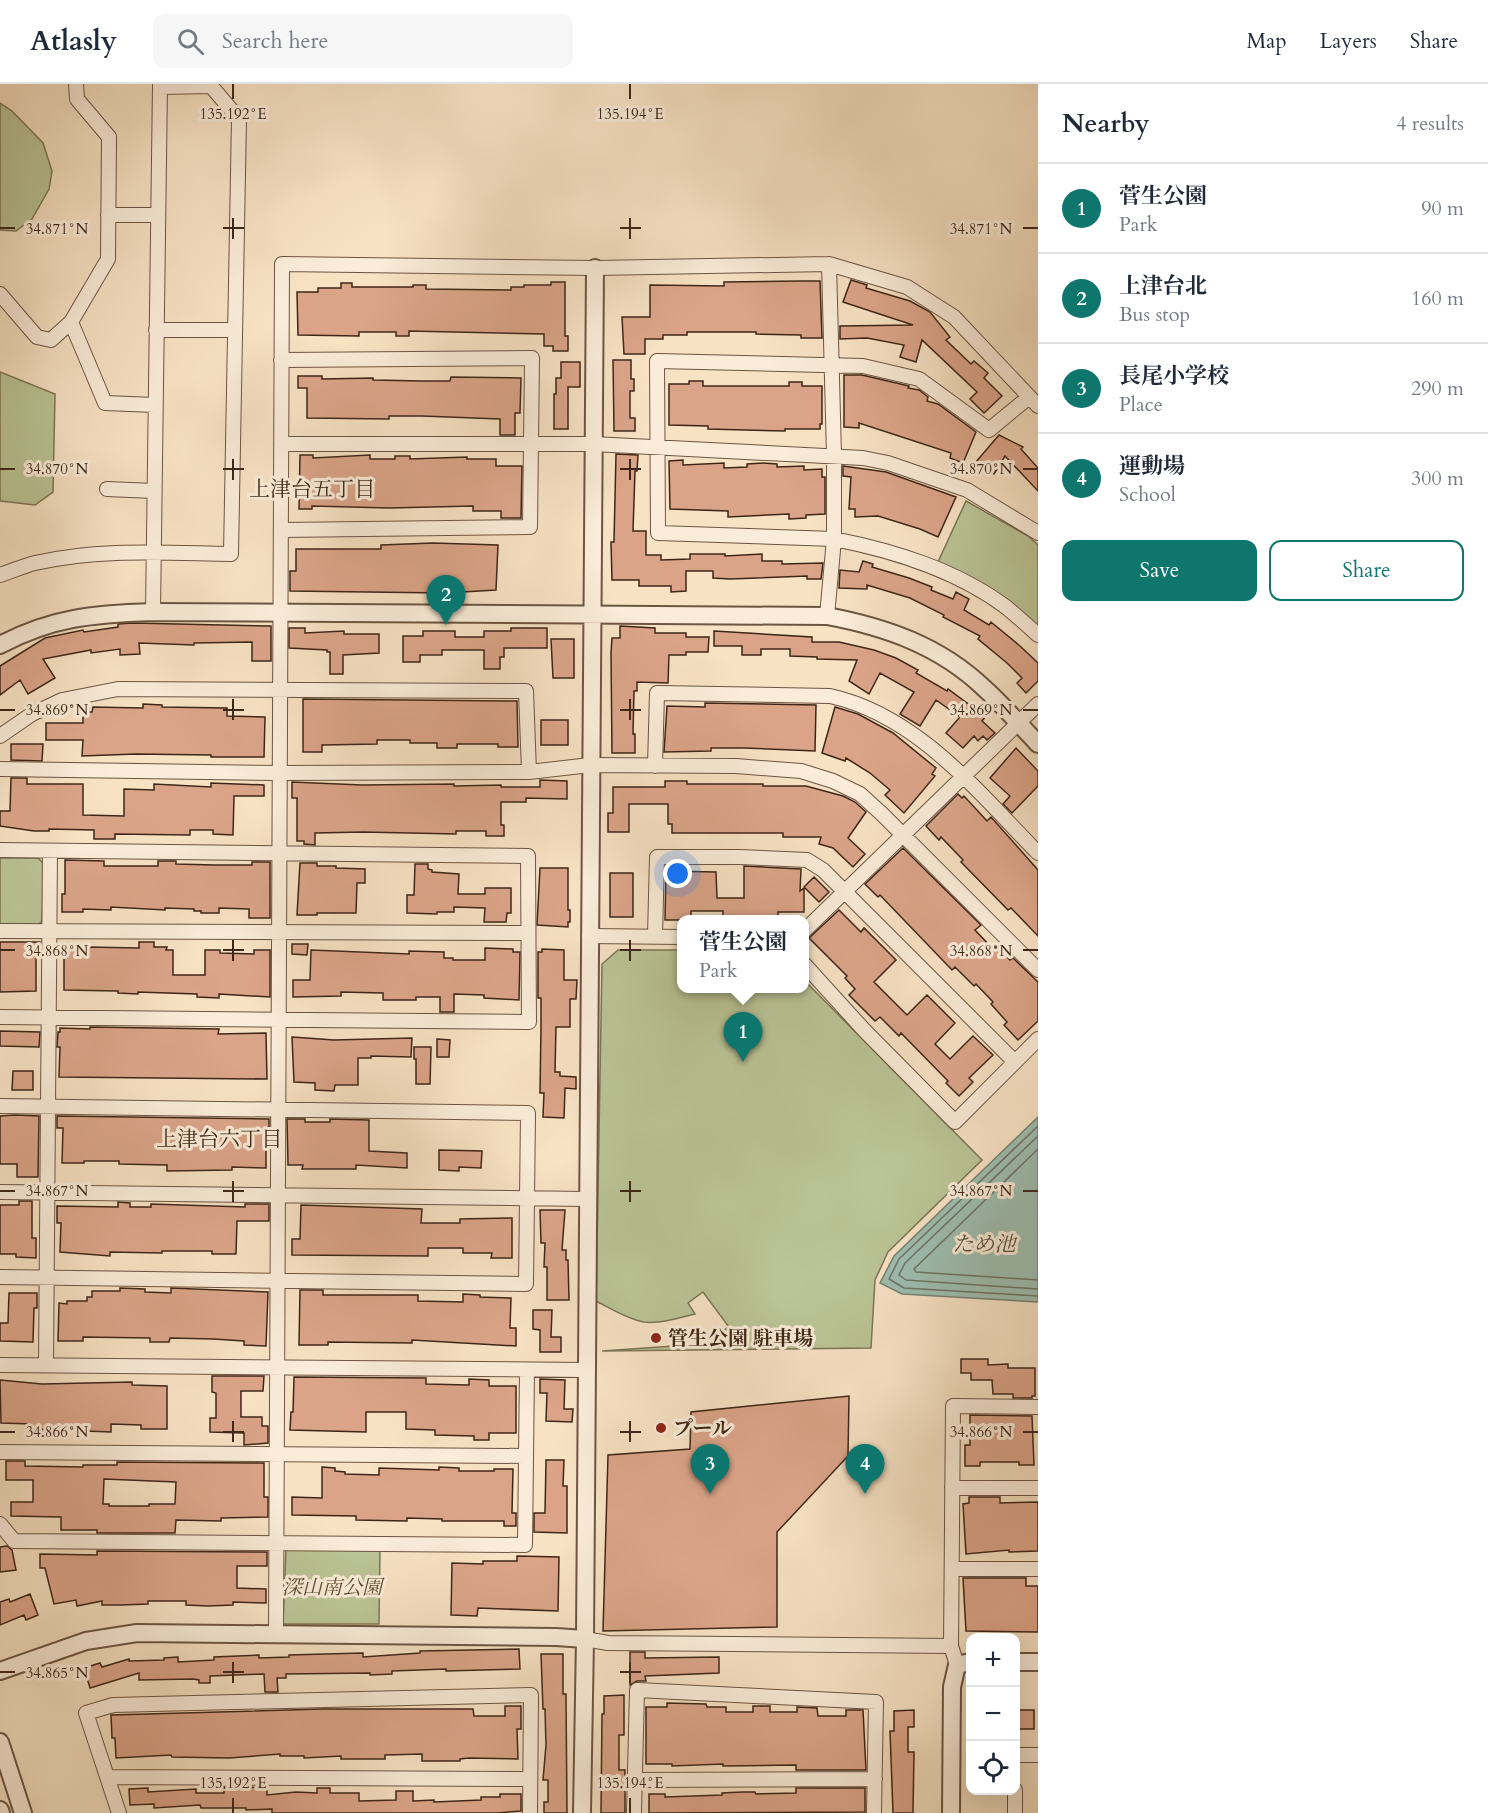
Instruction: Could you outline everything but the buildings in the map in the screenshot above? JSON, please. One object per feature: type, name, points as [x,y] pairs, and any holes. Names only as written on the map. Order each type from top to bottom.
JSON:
[{"type":"street","points":[[0,294],[38,338],[51,340],[71,322],[108,259],[109,136],[77,99],[76,84]]},
{"type":"street","points":[[0,575],[34,563],[77,555],[116,553],[153,553],[231,554],[239,119],[211,86],[160,86],[153,553],[153,612]]},
{"type":"street","points":[[108,215],[158,215]]},
{"type":"street","points":[[276,1634],[282,264],[595,268],[829,264],[907,287],[954,316],[1033,401],[989,430],[919,379],[863,366],[657,361],[658,533],[834,539],[877,549],[936,567],[1006,607],[1038,635]]},
{"type":"street","points":[[827,616],[834,539],[829,264]]},
{"type":"street","points":[[582,1813],[595,268]]},
{"type":"street","points":[[71,322],[105,403],[155,405]]},
{"type":"street","points":[[156,330],[235,330]]},
{"type":"street","points":[[281,360],[532,358],[530,527],[281,530]]},
{"type":"street","points":[[281,444],[593,444],[863,458],[888,463],[966,490],[1038,533]]},
{"type":"street","points":[[106,489],[154,490]]},
{"type":"street","points":[[0,645],[44,626],[70,618],[99,614],[153,612],[827,616],[889,630],[948,659],[978,683],[1038,744]]},
{"type":"street","points":[[0,736],[32,714],[62,700],[118,689],[526,692],[529,772]]},
{"type":"street","points":[[655,766],[657,693],[830,696],[852,701],[898,723],[920,739],[962,777],[1038,853]]},
{"type":"street","points":[[809,926],[1038,704]]},
{"type":"street","points":[[0,769],[280,773],[529,772],[590,765],[736,766],[801,771],[833,781],[860,794],[1038,970]]},
{"type":"street","points":[[0,850],[528,856],[529,1022],[0,1017]]},
{"type":"street","points":[[46,1365],[50,851]]},
{"type":"street","points":[[655,936],[657,857],[739,856],[807,860],[823,870],[1014,1061]]},
{"type":"street","points":[[0,931],[527,933]]},
{"type":"street","points":[[590,936],[677,937]]},
{"type":"street","points":[[809,970],[864,1030],[955,1122],[1038,1039]]},
{"type":"street","points":[[0,1106],[528,1113],[526,1284],[0,1277]]},
{"type":"street","points":[[0,1192],[588,1198]]},
{"type":"street","points":[[0,1365],[586,1370]]},
{"type":"street","points":[[0,1524],[14,1541],[525,1545],[527,1370]]},
{"type":"street","points":[[951,1813],[952,1687],[964,1664],[951,1646],[953,1406],[1038,1407]]},
{"type":"street","points":[[0,1452],[526,1456]]},
{"type":"street","points":[[952,1488],[1038,1488]]},
{"type":"street","points":[[953,1569],[1038,1569]]},
{"type":"street","points":[[0,1671],[61,1648],[108,1636],[158,1632],[556,1637],[608,1643],[951,1646]]},
{"type":"street","points":[[1020,1662],[1038,1662]]},
{"type":"street","points":[[634,1813],[637,1690],[876,1702],[874,1813]]},
{"type":"street","points":[[118,1813],[86,1713],[113,1705],[531,1695],[530,1813]]},
{"type":"street","points":[[0,1742],[23,1813]]},
{"type":"street","points":[[1020,1755],[1038,1755]]},
{"type":"street","points":[[108,1777],[530,1779]]},
{"type":"street","points":[[635,1780],[875,1779]]},
{"type":"street","points":[[1015,1795],[1015,1813]]},
{"type":"green space","points":[[0,103],[12,111],[43,143],[52,171],[49,189],[32,219],[16,231],[0,230]]},
{"type":"green space","points":[[0,372],[55,394],[53,492],[35,505],[0,501]]},
{"type":"green space","points":[[966,501],[1028,536],[1038,545],[1038,627],[938,562]]},
{"type":"green space","points":[[0,858],[38,858],[44,864],[42,921],[37,926],[0,925]]},
{"type":"green space","points":[[618,950],[677,950],[677,993],[809,993],[809,985],[982,1160],[888,1252],[875,1280],[871,1348],[602,1351],[703,1344],[729,1327],[703,1292],[688,1303],[695,1314],[656,1322],[644,1322],[631,1318],[596,1301],[602,964]]},
{"type":"green space","name":"深山南公園","points":[[286,1549],[380,1550],[379,1624],[283,1624]]},
{"type":"water","name":"ため池","points":[[1038,1117],[1038,1302],[902,1294],[880,1283],[894,1256]]},
{"type":"place","name":"上津台北","points":[[446,625]]},
{"type":"place","name":"菅生公園","points":[[743,1062]]},
{"type":"place","name":"管生公園 駐車場","points":[[656,1338]]},
{"type":"place","name":"プール","points":[[661,1428]]},
{"type":"place","name":"長尾小学校","points":[[710,1494]]},
{"type":"place","name":"運動場","points":[[865,1494]]},
{"type":"district","name":"上津台五丁目","points":[[312,489]]},
{"type":"district","name":"上津台六丁目","points":[[219,1139]]}]
